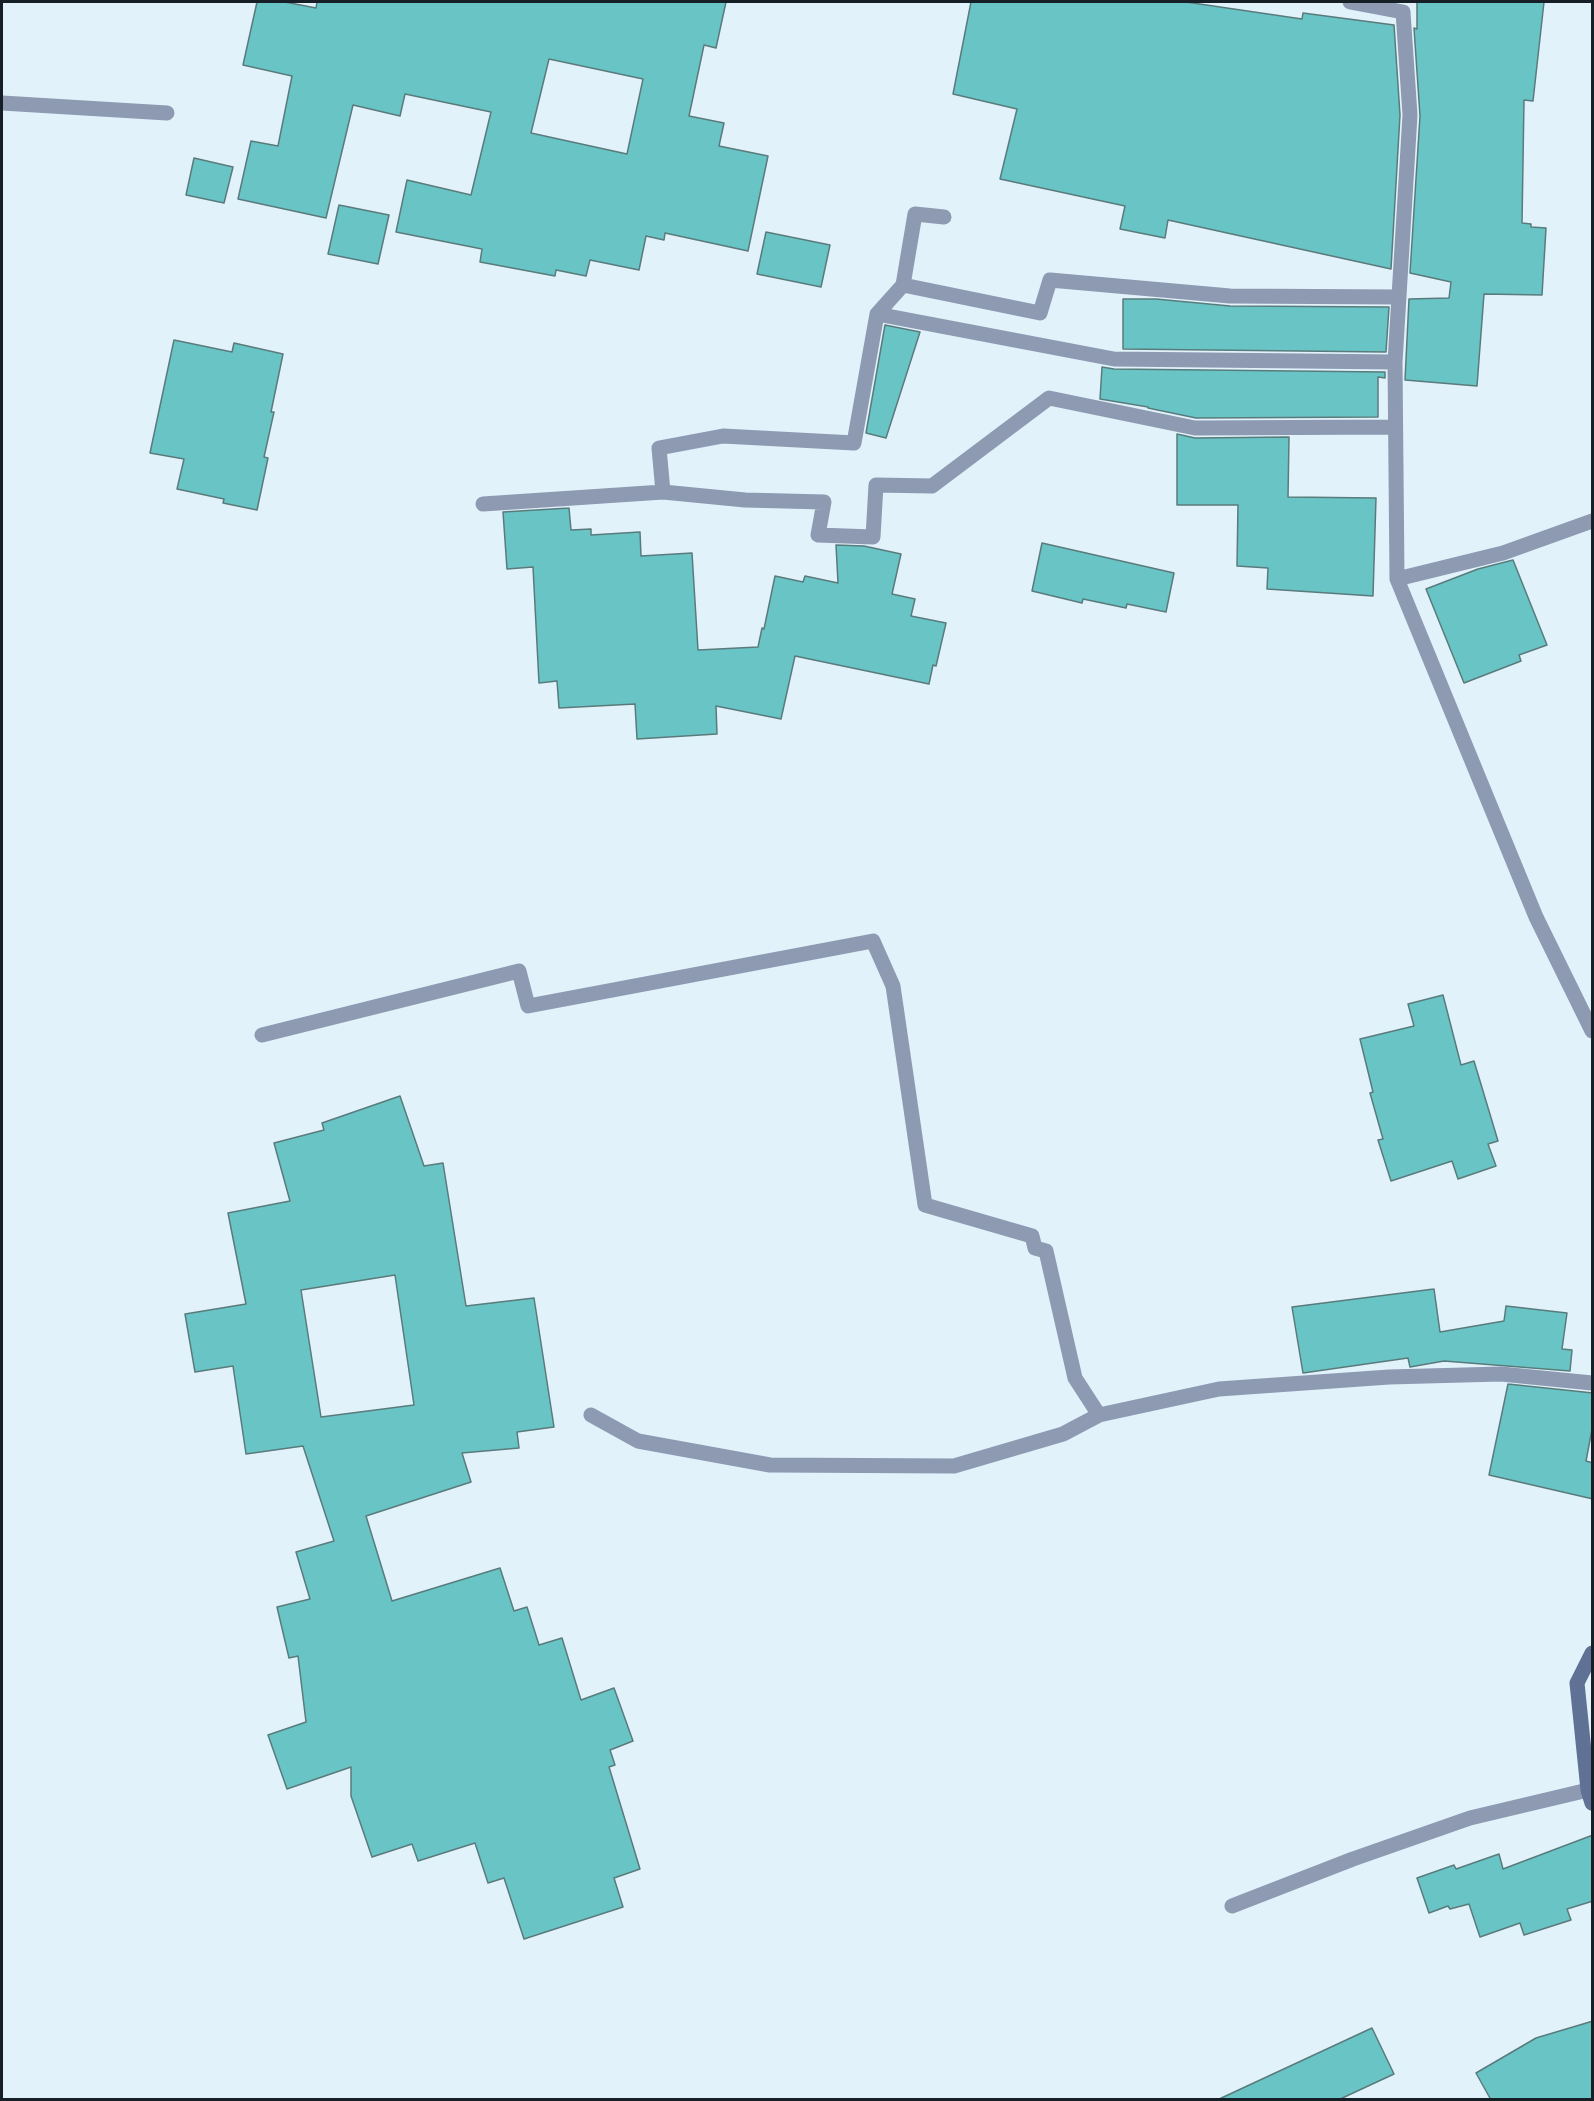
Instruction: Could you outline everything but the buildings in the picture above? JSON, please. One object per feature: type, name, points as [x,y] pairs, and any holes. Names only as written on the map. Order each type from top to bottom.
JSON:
[{"type":"street","points":[[1350,2],[1403,7],[1410,115],[1395,362],[1397,579],[1536,917],[1593,1031]]},
{"type":"street","points":[[2,103],[167,112]]},
{"type":"street","points":[[663,492],[659,448],[723,436],[854,443],[877,314],[903,285],[915,214],[944,217]]},
{"type":"street","points":[[903,285],[1040,313],[1050,280],[1230,297],[1399,297]]},
{"type":"street","points":[[877,314],[1114,359],[1395,362]]},
{"type":"street","points":[[483,504],[663,492],[745,500],[824,502],[818,535],[873,537],[876,485],[932,486],[1049,398],[1195,428],[1395,427]]},
{"type":"street","points":[[1397,579],[1503,553],[1593,521]]},
{"type":"street","points":[[262,1035],[519,971],[528,1006],[873,941],[893,986],[925,1205],[1032,1236],[1035,1248],[1046,1251],[1075,1378],[1099,1415]]},
{"type":"street","points":[[591,1415],[638,1441],[770,1465],[954,1466],[1063,1434],[1099,1415],[1219,1389],[1389,1377],[1501,1374],[1593,1383]]},
{"type":"street","points":[[1590,1797],[1577,1683],[1593,1653]]},
{"type":"street","points":[[1590,1797],[1593,1771]]},
{"type":"street","points":[[1232,1906],[1353,1859],[1470,1818],[1590,1797]]}]
